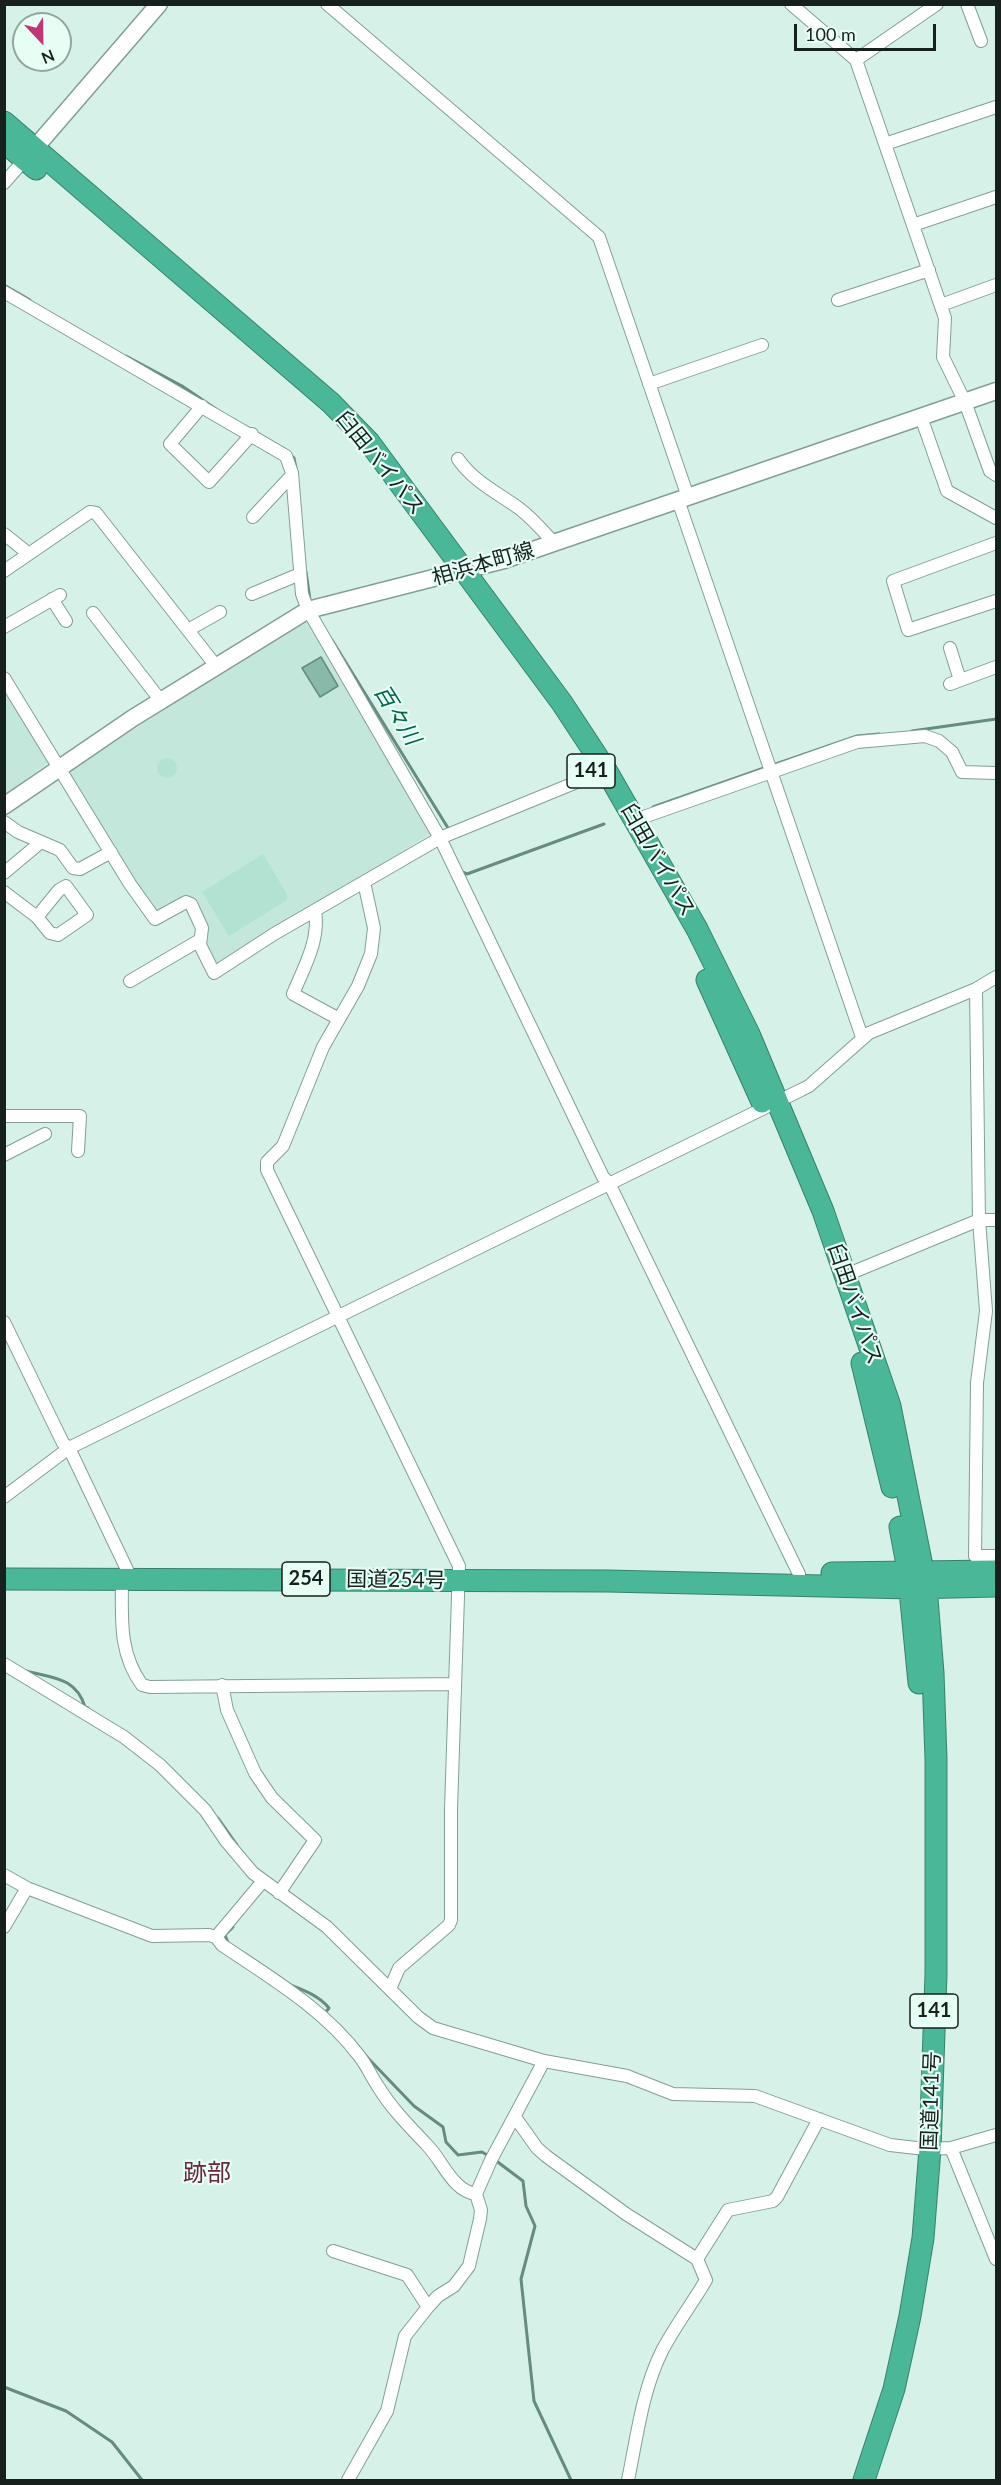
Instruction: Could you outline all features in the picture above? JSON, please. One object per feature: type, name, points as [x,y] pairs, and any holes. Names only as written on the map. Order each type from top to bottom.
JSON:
[{"type":"highway","name":"臼田バイパス","points":[[4,122],[29,154],[321,411],[358,450],[562,703],[606,770],[718,970],[749,1034],[771,1104],[835,1280],[862,1364],[917,1579]]},
{"type":"highway","name":"臼田バイパス","points":[[4,142],[29,154]]},
{"type":"highway","name":"臼田バイパス","points":[[458,573],[594,776],[685,934],[735,1040],[771,1104],[846,1275],[890,1406],[914,1532],[917,1579]]},
{"type":"highway","points":[[917,1579],[996,1571]]},
{"type":"highway","name":"国道254号","points":[[607,1581],[665,1576],[799,1574],[917,1579]]},
{"type":"highway","name":"国道254号","points":[[4,1579],[607,1581],[917,1579]]},
{"type":"highway","points":[[917,1579],[996,1586]]},
{"type":"highway","name":"国道141号","points":[[864,2481],[881,2431],[903,2288],[933,2149],[924,1901],[923,1759],[918,1673],[917,1579]]},
{"type":"main road","points":[[29,154],[159,4]]},
{"type":"main road","name":"相浜本町線","points":[[4,806],[160,701],[308,610],[458,573],[554,543],[996,391]]},
{"type":"street","points":[[327,4],[599,237],[649,384],[771,772],[862,1037]]},
{"type":"street","points":[[791,4],[856,60],[945,318],[943,357],[965,402],[990,471],[996,476]]},
{"type":"street","points":[[856,60],[938,4]]},
{"type":"street","points":[[968,4],[981,41]]},
{"type":"street","points":[[885,144],[996,107]]},
{"type":"street","points":[[4,183],[29,154]]},
{"type":"street","points":[[913,225],[996,197]]},
{"type":"street","points":[[838,300],[929,270]]},
{"type":"street","points":[[941,305],[996,285]]},
{"type":"street","points":[[4,292],[252,434],[286,456],[292,475],[302,594],[308,610],[440,838],[603,1177],[609,1183],[799,1574]]},
{"type":"street","points":[[649,384],[762,345]]},
{"type":"street","points":[[202,406],[170,444],[209,482],[252,434]]},
{"type":"street","points":[[921,417],[947,491],[996,518]]},
{"type":"street","points":[[458,459],[488,489],[538,525],[554,543]]},
{"type":"street","points":[[253,517],[292,475]]},
{"type":"street","points":[[4,571],[90,512],[96,513],[216,666]]},
{"type":"street","points":[[4,534],[29,554]]},
{"type":"street","points":[[996,543],[893,581],[908,630],[996,601]]},
{"type":"street","points":[[252,594],[300,574]]},
{"type":"street","points":[[4,627],[56,597],[66,621]]},
{"type":"street","points":[[188,630],[220,612]]},
{"type":"street","points":[[93,613],[160,701]]},
{"type":"street","points":[[950,648],[955,682],[996,667]]},
{"type":"street","points":[[4,678],[155,919],[186,902],[191,904],[202,928],[200,945],[214,973],[440,838],[594,776]]},
{"type":"street","points":[[635,820],[857,742],[925,736],[939,741],[952,752],[962,772],[996,773]]},
{"type":"street","points":[[4,822],[18,832],[60,850],[73,868],[80,869],[111,852]]},
{"type":"street","points":[[4,873],[41,842]]},
{"type":"street","points":[[364,882],[374,928],[371,954],[357,986],[322,1047],[283,1146],[267,1162],[267,1170],[459,1566],[451,1809],[452,1920],[399,1968],[390,1989]]},
{"type":"street","points":[[4,892],[37,917]]},
{"type":"street","points":[[315,911],[318,925],[314,942],[293,994],[339,1019]]},
{"type":"street","points":[[130,981],[200,940]]},
{"type":"street","points":[[4,1497],[69,1448],[809,1086],[862,1037],[976,989],[996,977]]},
{"type":"street","points":[[976,989],[979,1220],[986,1311],[977,1383],[975,1556],[996,1556]]},
{"type":"street","points":[[4,1116],[80,1116],[78,1151]]},
{"type":"street","points":[[4,1155],[45,1134]]},
{"type":"street","points":[[846,1275],[979,1220],[996,1220]]},
{"type":"street","points":[[4,1322],[63,1443],[69,1448],[127,1578],[123,1647],[142,1685],[150,1687],[454,1684]]},
{"type":"street","points":[[4,1664],[124,1737],[160,1765],[205,1810],[244,1863],[269,1886],[327,1927],[418,2017],[433,2028],[544,2061],[617,2073],[673,2094],[754,2096],[872,2141],[933,2149],[996,2135]]},
{"type":"street","points":[[216,1937],[315,1840],[291,1820],[255,1773],[227,1710],[222,1685]]},
{"type":"street","points":[[4,1875],[27,1888],[152,1936],[209,1935],[216,1937],[222,1946],[300,1999],[329,2023],[360,2057],[402,2120],[433,2150],[450,2175],[465,2189],[476,2194]]},
{"type":"street","points":[[4,1927],[27,1888]]},
{"type":"street","points":[[348,2481],[387,2411],[405,2336],[438,2296],[454,2286],[469,2266],[481,2210],[476,2194],[544,2061]]},
{"type":"street","points":[[515,2117],[537,2148],[546,2156],[626,2214],[697,2259],[706,2280],[663,2350],[652,2375],[645,2396],[628,2481]]},
{"type":"street","points":[[697,2259],[728,2210],[772,2201],[777,2197],[819,2120]]},
{"type":"street","points":[[933,2149],[996,2259]]},
{"type":"street","points":[[333,2251],[407,2275],[428,2307]]},
{"type":"shaded area","points":[[305,619],[432,833],[215,967],[205,942],[206,929],[191,896],[157,914],[68,772]]},
{"type":"shaded area","points":[[321,657],[338,686],[320,697],[302,668]]},
{"type":"shaded area","points":[[4,691],[50,761],[5,795],[4,795]]},
{"type":"shaded area","points":[[167,758],[174,761],[177,768],[174,775],[167,778],[160,775],[157,768],[160,761]]},
{"type":"shaded area","points":[[263,854],[288,896],[287,900],[229,936],[202,892]]},
{"type":"waterway","points":[[4,285],[30,300]]},
{"type":"waterway","points":[[126,356],[182,386],[216,409]]},
{"type":"waterway","points":[[245,426],[286,450]]},
{"type":"waterway","points":[[290,455],[294,458],[297,473]]},
{"type":"waterway","points":[[306,572],[310,600]]},
{"type":"waterway","name":"百々川","points":[[332,640],[448,828]]},
{"type":"waterway","points":[[912,731],[996,719]]},
{"type":"waterway","points":[[773,765],[857,736],[879,734]]},
{"type":"waterway","points":[[653,807],[767,767]]},
{"type":"waterway","points":[[460,871],[467,874],[604,824]]},
{"type":"waterway","points":[[26,1671],[62,1680],[69,1684],[88,1708]]},
{"type":"waterway","points":[[218,1818],[237,1845]]},
{"type":"waterway","points":[[228,1943],[225,1935],[233,1927]]},
{"type":"waterway","points":[[288,1984],[320,2000],[329,2008],[326,2015]]},
{"type":"waterway","points":[[366,2056],[414,2106],[443,2127],[446,2142],[458,2155],[482,2152],[489,2156]]},
{"type":"waterway","points":[[495,2160],[523,2181],[526,2206],[535,2226],[521,2279],[534,2401],[571,2480]]},
{"type":"waterway","points":[[4,2387],[66,2411],[112,2442],[142,2480]]},
{"type":"district","name":"跡部","points":[[207,2173]]}]
